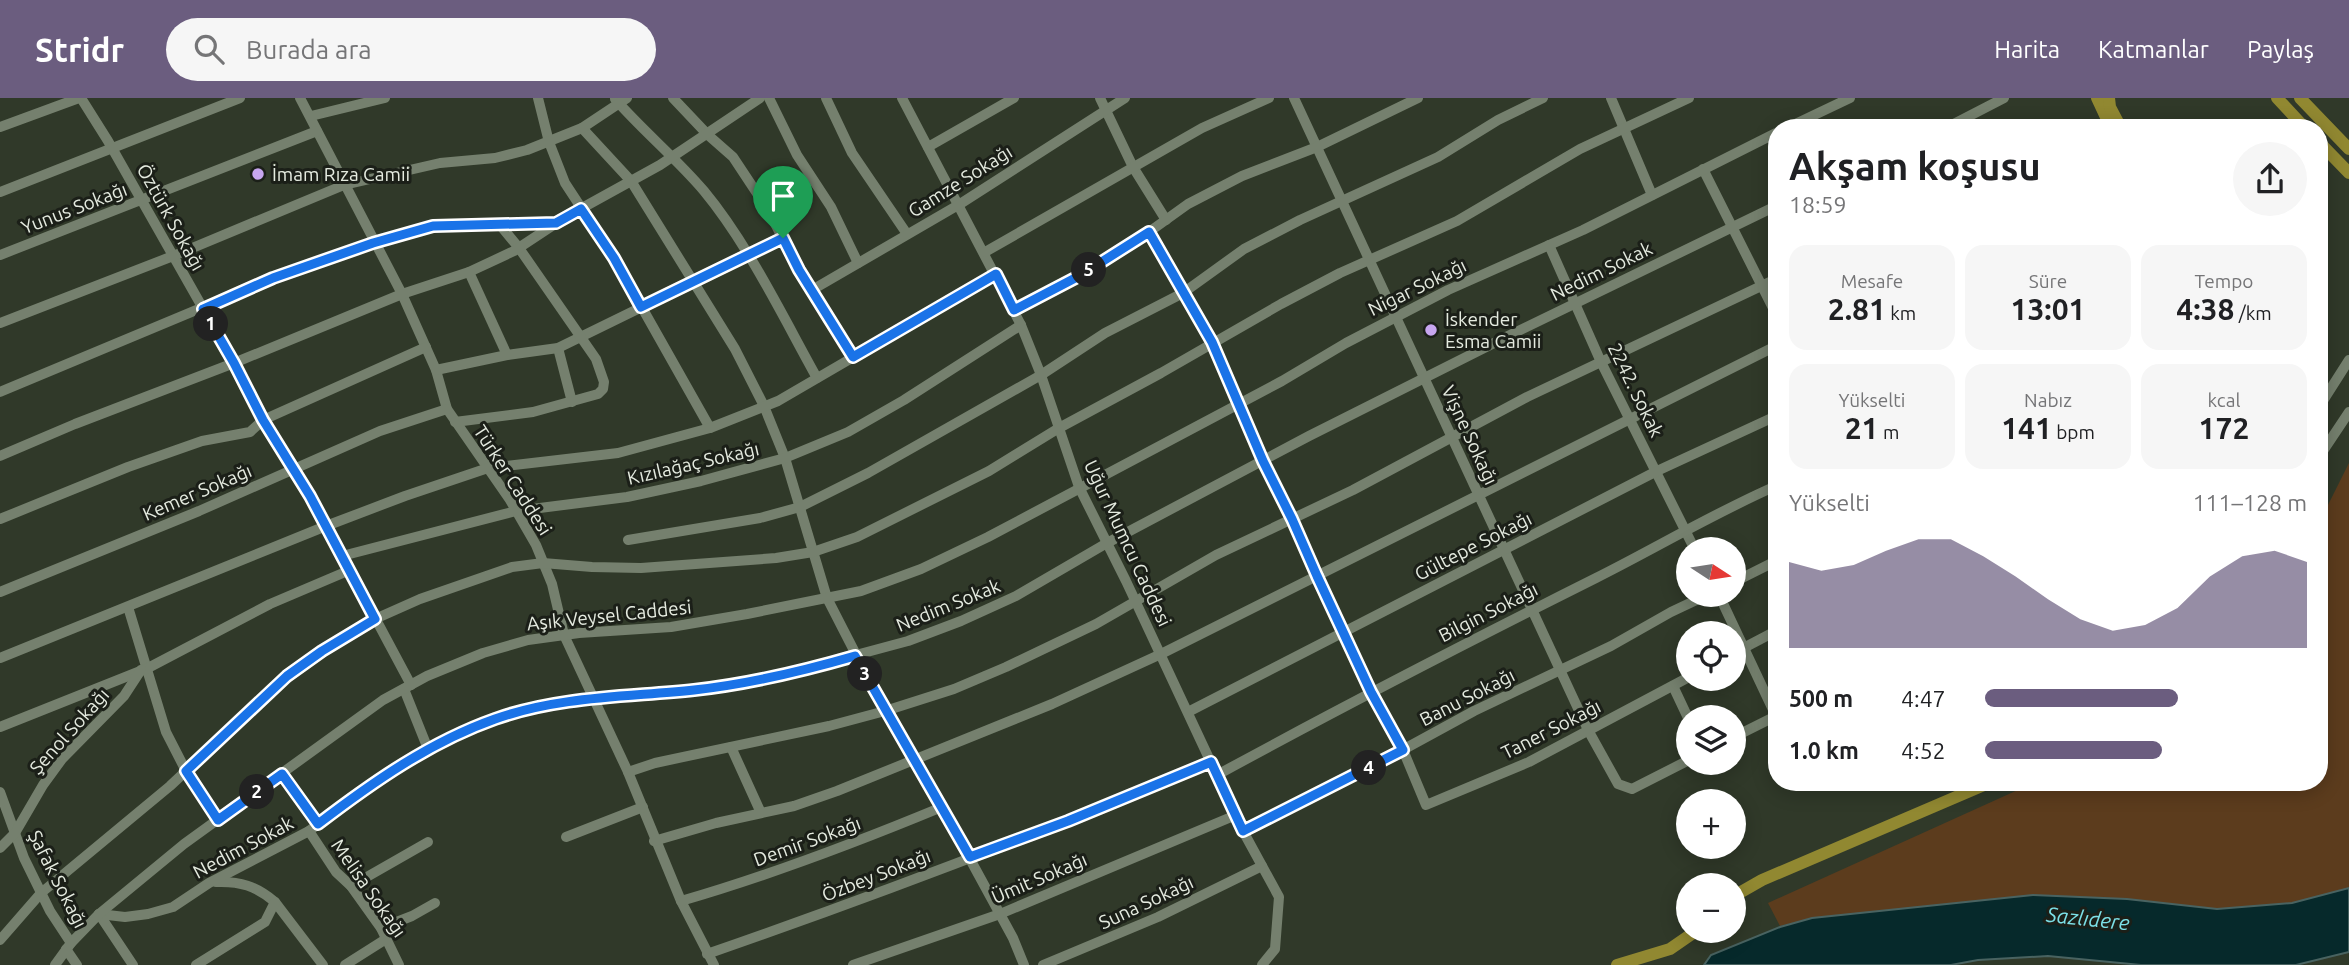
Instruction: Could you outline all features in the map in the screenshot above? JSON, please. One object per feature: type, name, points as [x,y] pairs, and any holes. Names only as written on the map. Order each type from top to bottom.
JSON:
[{"type":"main road","points":[[2277,98],[2296,119]]},
{"type":"main road","points":[[2300,98],[2320,119]]},
{"type":"main road","points":[[2100,101],[2107,119]]},
{"type":"main road","points":[[2100,101],[2110,107],[2116,119]]},
{"type":"main road","points":[[2290,113],[2310,119]]},
{"type":"main road","points":[[2328,127],[2347,146]]},
{"type":"main road","points":[[2328,143],[2347,146]]},
{"type":"main road","points":[[2328,151],[2349,173]]},
{"type":"main road","points":[[1746,889],[1970,791]]},
{"type":"main road","points":[[1617,965],[1670,949],[1679,943]]},
{"type":"street","points":[[0,127],[80,98]]},
{"type":"street","name":"Öztürk Sokağı","points":[[80,98],[113,149],[234,363],[263,420],[295,470],[350,570],[407,687],[428,749]]},
{"type":"street","points":[[0,192],[240,98]]},
{"type":"street","name":"Türker Caddesi","points":[[300,98],[373,243],[402,294],[436,369],[447,409],[536,545],[552,584],[564,635],[628,772],[654,841],[681,901],[714,965]]},
{"type":"street","points":[[310,116],[385,98]]},
{"type":"street","points":[[538,98],[549,142],[565,183],[614,258],[710,428]]},
{"type":"street","points":[[673,98],[733,157],[768,210],[853,357]]},
{"type":"street","points":[[0,456],[402,294],[469,272],[519,248],[556,223],[674,156],[761,98]]},
{"type":"street","points":[[769,98],[797,155],[831,207],[858,263]]},
{"type":"street","points":[[826,98],[852,153],[908,234]]},
{"type":"street","name":"Uğur Mumcu Caddesi","points":[[902,98],[1014,310],[1041,375],[1079,487],[1137,602],[1243,831],[1279,897],[1275,949],[1262,965]]},
{"type":"street","points":[[928,147],[1014,98]]},
{"type":"street","points":[[1100,98],[1133,167],[1166,220]]},
{"type":"street","name":"Gamze Sokağı","points":[[812,290],[960,204],[1125,98]]},
{"type":"street","points":[[985,252],[1202,128],[1269,98]]},
{"type":"street","name":"Vişne Sokağı","points":[[1294,98],[1588,730],[1618,784],[1632,789],[1676,767]]},
{"type":"street","points":[[1014,310],[1081,275],[1188,204],[1242,176],[1317,147],[1418,98]]},
{"type":"street","points":[[628,540],[760,517],[800,506],[868,473],[1041,375],[1105,334],[1183,293],[1244,249],[1300,220],[1438,157],[1498,120],[1543,98]]},
{"type":"street","points":[[1611,98],[1652,195]]},
{"type":"street","points":[[0,940],[41,893],[99,847],[186,771],[287,676],[375,619],[469,580],[512,567],[543,563],[641,568],[776,558],[813,552],[857,537],[989,471],[1059,428],[1281,304],[1369,260],[1457,221],[1580,149],[1689,98]]},
{"type":"street","points":[[1806,119],[1850,98]]},
{"type":"street","points":[[1963,119],[2004,98]]},
{"type":"street","points":[[0,323],[173,256],[344,185],[440,163],[495,158],[549,142],[582,128],[620,100],[706,193],[747,255],[817,378]]},
{"type":"street","points":[[582,128],[631,181],[734,348],[764,406],[785,458],[827,598],[885,711],[970,857],[1013,938],[1024,965]]},
{"type":"street","name":"Yunus Sokağı","points":[[0,255],[317,131]]},
{"type":"street","name":"Nigar Sokağı","points":[[1079,487],[1448,290],[1549,245],[1768,137]]},
{"type":"street","points":[[1703,169],[1768,295]]},
{"type":"street","name":"Nedim Sokak","points":[[99,914],[125,917],[148,914],[173,906],[209,883],[313,827],[361,791],[428,749],[497,718],[541,706],[594,698],[697,690],[774,677],[908,641],[994,606],[1263,461],[1768,210]]},
{"type":"street","points":[[0,393],[273,278],[373,243],[433,226],[556,223]]},
{"type":"street","points":[[454,422],[533,412],[598,394],[603,389],[604,382],[596,359],[500,225]]},
{"type":"street","points":[[1149,232],[1212,342],[1263,461],[1371,692],[1403,750]]},
{"type":"street","points":[[436,369],[558,348],[783,238]]},
{"type":"street","name":"2242. Sokak","points":[[1549,245],[1601,362],[1688,537]]},
{"type":"street","points":[[469,272],[507,355]]},
{"type":"street","points":[[0,658],[326,526],[488,468],[618,453],[710,428],[764,406],[817,378],[996,274]]},
{"type":"street","points":[[628,772],[655,763],[829,726],[885,711],[954,689],[1006,667],[1096,624],[1216,555],[1353,490],[1527,397],[1768,283]]},
{"type":"street","name":"Kızılağaç Sokağı","points":[[342,556],[516,511],[627,497],[701,481],[785,458],[848,432],[1021,325]]},
{"type":"street","points":[[0,519],[128,467],[202,441],[250,432],[263,420],[426,347]]},
{"type":"street","points":[[558,348],[572,402]]},
{"type":"street","points":[[654,841],[794,806],[1052,704],[1161,654],[1768,350]]},
{"type":"street","points":[[2328,393],[2349,360]]},
{"type":"street","name":"Kemer Sokağı","points":[[0,592],[380,432],[447,409]]},
{"type":"street","points":[[2328,444],[2349,412]]},
{"type":"street","name":"Gültepe Sokağı","points":[[1188,712],[1657,471],[1768,420]]},
{"type":"street","name":"Aşık Veysel Caddesi","points":[[55,965],[99,914],[184,844],[383,700],[407,687],[483,653],[528,640],[671,627],[861,591],[920,569],[988,537],[1079,487]]},
{"type":"street","name":"Bilgin Sokağı","points":[[1217,775],[1371,692],[1768,490]]},
{"type":"street","points":[[1746,576],[1768,565]]},
{"type":"street","points":[[0,727],[144,669],[270,604],[350,570]]},
{"type":"street","points":[[128,607],[144,669],[166,732],[186,771],[218,820]]},
{"type":"street","name":"Banu Sokağı","points":[[1243,831],[1474,711],[1683,607]]},
{"type":"street","points":[[1746,647],[1768,635]]},
{"type":"street","points":[[1746,650],[1768,698]]},
{"type":"street","name":"Şenol Sokağı","points":[[0,848],[15,833],[62,759],[124,696],[144,669]]},
{"type":"street","name":"Taner Sokağı","points":[[1403,750],[1426,805],[1529,762],[1676,684]]},
{"type":"street","points":[[1672,686],[1682,705]]},
{"type":"street","points":[[1746,731],[1768,720]]},
{"type":"street","points":[[731,747],[761,813]]},
{"type":"street","name":"Özbey Sokağı","points":[[707,954],[858,902],[1068,821],[1211,762]]},
{"type":"street","name":"Melisa Sokağı","points":[[282,774],[335,872],[351,886],[383,934],[399,965]]},
{"type":"street","name":"Şafak Sokağı","points":[[0,792],[24,859],[77,965]]},
{"type":"street","points":[[566,837],[643,807]]},
{"type":"street","name":"Demir Sokağı","points":[[681,901],[758,878],[853,844],[942,807]]},
{"type":"street","name":"Ümit Sokağı","points":[[853,965],[1000,914],[1236,815]]},
{"type":"street","points":[[351,886],[428,842]]},
{"type":"street","name":"Suna Sokağı","points":[[1043,965],[1158,918],[1262,866]]},
{"type":"street","points":[[209,883],[236,881],[254,887],[275,902],[323,965]]},
{"type":"street","points":[[196,965],[265,922],[275,902]]},
{"type":"street","points":[[345,965],[383,934],[435,903]]},
{"type":"street","points":[[99,914],[133,965]]},
{"type":"street","points":[[216,951],[221,965]]},
{"type":"shaded area","points":[[2349,463],[2349,888],[2292,903],[2217,909],[2127,899],[2033,895],[1812,918],[1780,926],[1768,903],[2016,791],[2328,791],[2328,505]]},
{"type":"water","name":"Sazlıdere","points":[[2349,888],[2349,952],[2296,965],[2141,965],[2048,956],[1978,960],[1951,965],[1704,965],[1711,955],[1780,927],[1812,918],[2033,895],[2127,899],[2217,909],[2292,903]]},
{"type":"place","name":"İmam Rıza Camii","points":[[258,174]]},
{"type":"place","name":"İskender Esma Camii","points":[[1431,330]]},
{"type":"route","points":[[581,209],[614,258],[641,307],[783,238],[799,270],[853,357],[996,274],[1014,310],[1081,275],[1149,232],[1212,342],[1263,461],[1371,692],[1403,750],[1243,831],[1211,762],[1068,821],[970,857],[855,656],[774,677],[697,690],[594,698],[541,706],[497,718],[428,749],[361,791],[318,824],[282,774],[218,820],[186,771],[287,676],[375,619],[310,496],[263,420],[203,309],[273,278],[373,243],[433,226],[556,223],[581,209]]}]
